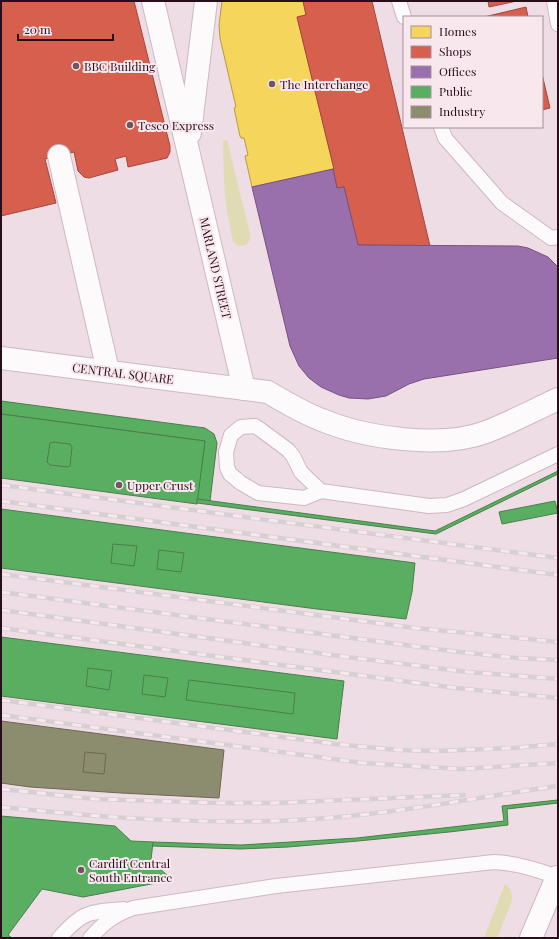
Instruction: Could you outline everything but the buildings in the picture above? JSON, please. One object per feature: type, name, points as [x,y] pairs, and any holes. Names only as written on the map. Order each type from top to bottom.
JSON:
[{"type":"street","name":"MARLAND STREET","points":[[153,1],[244,389]]},
{"type":"street","name":"MARLAND STREET","points":[[188,147],[206,1]]},
{"type":"street","points":[[59,156],[108,372]]},
{"type":"street","name":"CENTRAL SQUARE","points":[[1,358],[268,392],[322,421],[360,432],[396,438],[439,440],[464,438],[485,432],[558,399]]},
{"type":"street","points":[[531,938],[558,876]]},
{"type":"lane","points":[[400,1],[404,16]]},
{"type":"lane","points":[[554,1],[558,24]]},
{"type":"lane","points":[[441,128],[445,138],[502,203],[551,238],[558,237]]},
{"type":"lane","points":[[321,491],[306,477],[290,453],[255,426],[241,427],[231,435],[226,452],[227,467],[230,474],[241,483],[258,492],[304,498],[321,491],[430,506],[447,505],[464,499],[558,454]]},
{"type":"lane","points":[[58,938],[83,916],[95,911],[133,908],[276,886],[494,862],[525,866],[558,876]]},
{"type":"lane","points":[[90,938],[116,914],[133,908]]},
{"type":"shaded area","points":[[227,140],[250,234],[250,240],[246,245],[238,245],[234,242],[226,204],[223,141]]},
{"type":"shaded area","points":[[505,884],[511,892],[511,903],[497,938],[484,938]]},
{"type":"railway","points":[[1,485],[558,558]]},
{"type":"railway","points":[[1,501],[558,575]]},
{"type":"railway","points":[[1,574],[415,628],[558,642]]},
{"type":"railway","points":[[1,592],[459,652],[518,658],[558,660]]},
{"type":"railway","points":[[1,610],[468,672],[558,679]]},
{"type":"railway","points":[[1,628],[456,688],[558,698]]},
{"type":"railway","points":[[1,700],[335,744],[398,750],[437,751],[513,748],[558,744]]},
{"type":"railway","points":[[1,715],[363,763],[461,769],[558,763]]},
{"type":"railway","points":[[1,807],[75,814],[186,821],[297,820],[395,811],[558,786]]},
{"type":"railway","points":[[1,789],[95,799],[218,803],[274,803],[464,795]]},
{"type":"place","name":"BBC Building","points":[[76,66]]},
{"type":"place","name":"The Interchange","points":[[272,84]]},
{"type":"place","name":"Tesco Express","points":[[130,125]]},
{"type":"place","name":"Upper Crust","points":[[119,485]]},
{"type":"place","name":"Cardiff Central South Entrance","points":[[81,870]]}]
